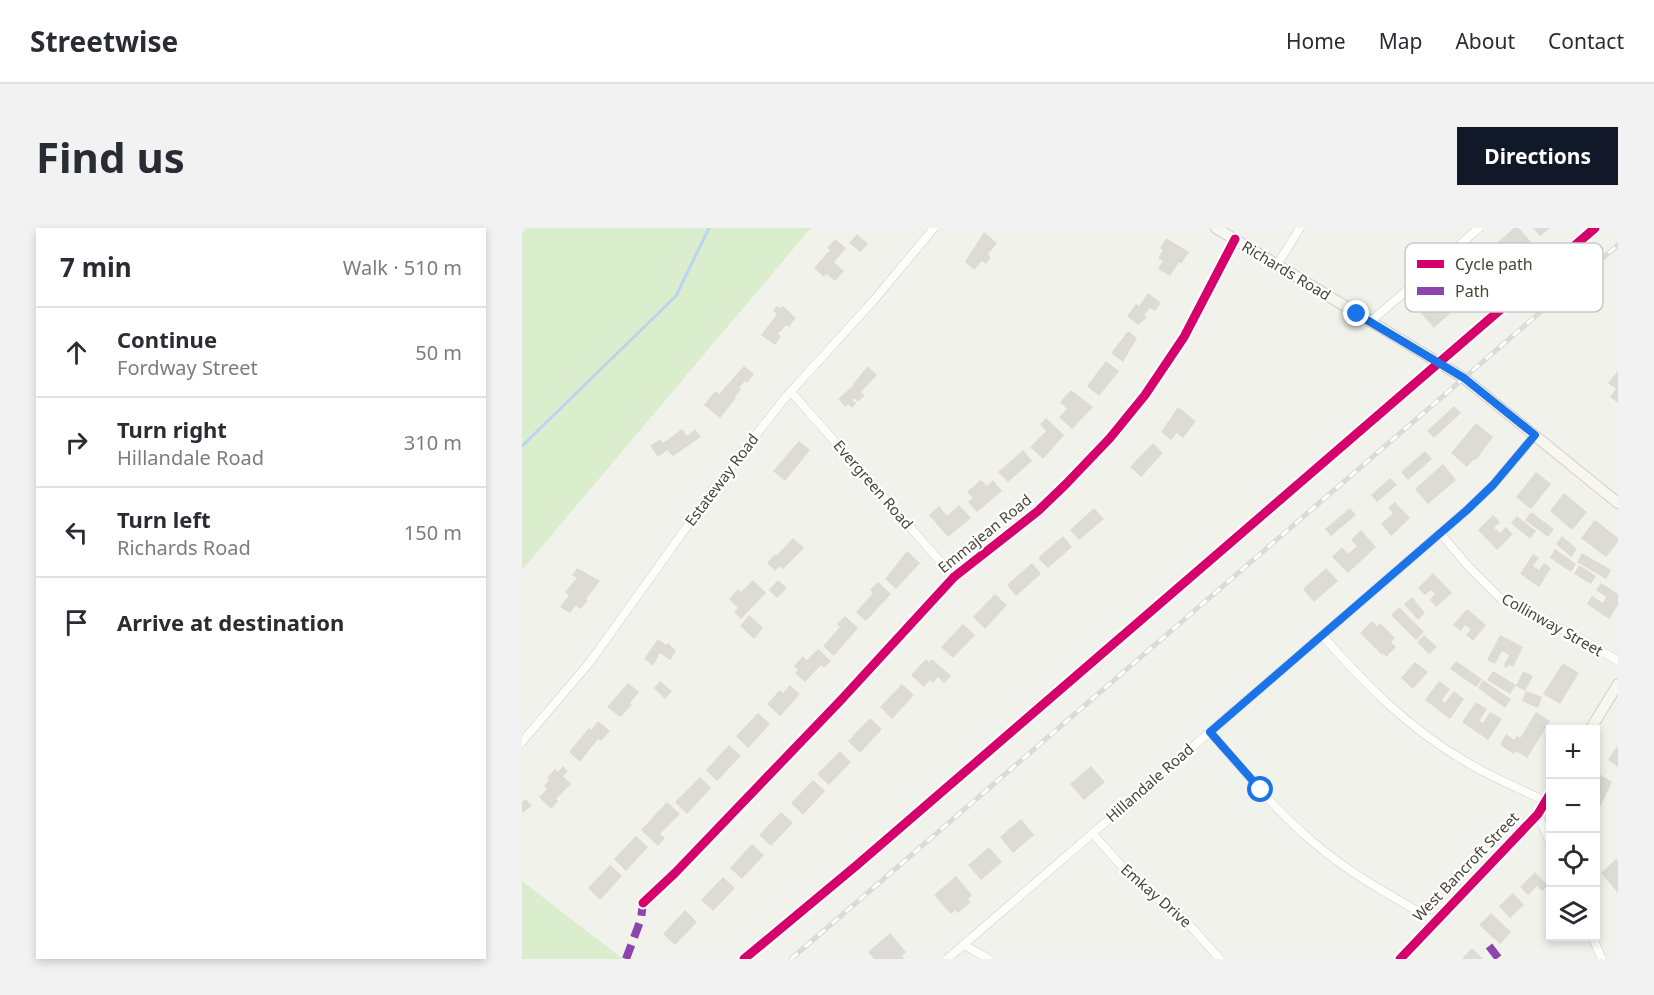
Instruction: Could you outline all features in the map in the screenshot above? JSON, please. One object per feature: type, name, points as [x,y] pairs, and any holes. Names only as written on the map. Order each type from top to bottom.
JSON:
[{"type":"street","name":"Estateway Road","points":[[522,742],[590,662],[714,488],[784,399],[792,393],[874,300],[934,228]]},
{"type":"street","name":"Richards Road","points":[[1216,228],[1464,378],[1618,502]]},
{"type":"street","points":[[1277,266],[1300,228]]},
{"type":"street","points":[[1462,243],[1479,228]]},
{"type":"street","name":"Emmajean Road","points":[[643,903],[675,873],[832,709],[954,577],[1038,511],[1110,438],[1144,395],[1184,337],[1235,240]]},
{"type":"street","points":[[1370,322],[1405,292]]},
{"type":"street","name":"Evergreen Road","points":[[792,393],[954,577]]},
{"type":"street","name":"Hillandale Road","points":[[947,959],[1440,533],[1493,485],[1535,435]]},
{"type":"street","name":"Collinway Street","points":[[1440,533],[1468,566],[1501,599],[1578,637],[1618,661]]},
{"type":"street","points":[[1322,635],[1374,693],[1404,719],[1463,760],[1546,796]]},
{"type":"street","points":[[1592,725],[1618,684]]},
{"type":"street","points":[[1210,732],[1276,806],[1312,842],[1365,881],[1435,921]]},
{"type":"street","name":"West Bancroft Street","points":[[1400,959],[1538,814],[1546,800]]},
{"type":"street","points":[[1538,814],[1547,833]]},
{"type":"street","name":"Emkay Drive","points":[[1092,833],[1137,883],[1184,919],[1220,959]]},
{"type":"street","points":[[1594,941],[1602,959]]},
{"type":"street","points":[[964,945],[989,959]]},
{"type":"green space","points":[[526,228],[811,228],[522,570],[522,234]]},
{"type":"green space","points":[[522,881],[623,959],[522,959]]},
{"type":"building","points":[[1514,228],[1519,228],[1531,242],[1530,243],[1497,243]]},
{"type":"building","points":[[1533,228],[1550,228],[1540,236]]},
{"type":"building","points":[[984,232],[997,243],[988,254],[991,257],[986,264],[982,261],[974,270],[965,262]]},
{"type":"building","points":[[857,234],[868,244],[860,252],[849,243]]},
{"type":"building","points":[[1166,238],[1189,252],[1170,276],[1158,269],[1163,261],[1158,258],[1163,250],[1160,248]]},
{"type":"building","points":[[835,239],[846,248],[834,262],[844,271],[835,281],[826,274],[824,277],[814,268],[830,250],[827,248]]},
{"type":"building","points":[[1148,293],[1161,303],[1155,311],[1150,308],[1144,315],[1147,317],[1138,325],[1127,316],[1136,304],[1139,306]]},
{"type":"building","points":[[777,306],[780,308],[783,306],[796,318],[789,327],[786,325],[778,334],[781,336],[775,345],[761,335],[777,314],[773,311]]},
{"type":"building","points":[[1420,312],[1452,312],[1434,328]]},
{"type":"building","points":[[1128,331],[1137,338],[1123,362],[1111,353]]},
{"type":"building","points":[[1106,361],[1119,371],[1099,396],[1087,386]]},
{"type":"building","points":[[744,366],[754,374],[747,383],[745,381],[739,388],[741,389],[736,398],[720,418],[704,405],[715,391],[719,394]]},
{"type":"building","points":[[868,366],[877,375],[861,392],[865,395],[858,402],[854,398],[852,400],[856,403],[852,408],[848,404],[846,407],[838,399],[854,385]]},
{"type":"building","points":[[1618,371],[1618,403],[1610,397],[1616,389],[1608,383]]},
{"type":"building","points":[[1071,390],[1093,407],[1072,429],[1059,417],[1067,409],[1060,402]]},
{"type":"building","points":[[1454,406],[1461,413],[1434,438],[1427,431]]},
{"type":"building","points":[[1178,407],[1196,421],[1183,438],[1177,433],[1171,440],[1161,432]]},
{"type":"building","points":[[1046,418],[1064,435],[1043,459],[1030,447],[1046,431],[1040,424]]},
{"type":"building","points":[[1476,423],[1493,437],[1476,460],[1474,459],[1467,467],[1451,453]]},
{"type":"building","points":[[682,429],[687,436],[695,429],[701,437],[673,456],[667,450],[658,457],[650,446],[660,439],[663,443]]},
{"type":"building","points":[[799,441],[810,450],[785,481],[773,471]]},
{"type":"building","points":[[1153,443],[1163,453],[1141,477],[1130,467]]},
{"type":"building","points":[[1023,450],[1032,461],[1008,482],[998,472]]},
{"type":"building","points":[[1425,451],[1432,459],[1408,480],[1401,472]]},
{"type":"building","points":[[1443,464],[1456,480],[1428,504],[1415,489]]},
{"type":"building","points":[[1536,472],[1551,484],[1531,509],[1516,497]]},
{"type":"building","points":[[1390,478],[1397,485],[1377,502],[1371,495]]},
{"type":"building","points":[[981,480],[987,486],[993,480],[1002,491],[977,512],[968,502],[973,498],[967,492]]},
{"type":"building","points":[[1564,493],[1587,512],[1572,530],[1550,511]]},
{"type":"building","points":[[1395,502],[1410,518],[1391,536],[1381,524],[1393,513],[1388,508]]},
{"type":"building","points":[[959,505],[971,518],[948,537],[929,515],[939,506],[947,516]]},
{"type":"building","points":[[1094,508],[1104,519],[1079,540],[1070,530]]},
{"type":"building","points":[[1350,508],[1356,515],[1331,536],[1325,529]]},
{"type":"building","points":[[1531,512],[1554,529],[1548,537],[1525,520]]},
{"type":"building","points":[[1493,515],[1500,522],[1494,528],[1500,533],[1506,527],[1513,534],[1497,550],[1478,530]]},
{"type":"building","points":[[1517,516],[1536,531],[1530,539],[1511,523]]},
{"type":"building","points":[[1595,520],[1618,538],[1618,542],[1606,557],[1581,538]]},
{"type":"building","points":[[1361,530],[1376,547],[1348,573],[1332,557],[1342,547],[1348,554],[1357,546],[1351,540]]},
{"type":"building","points":[[1063,536],[1072,547],[1048,568],[1038,558]]},
{"type":"building","points":[[1562,536],[1577,549],[1571,557],[1556,544]]},
{"type":"building","points":[[793,538],[804,548],[783,569],[780,566],[775,571],[767,563]]},
{"type":"building","points":[[1555,549],[1576,564],[1571,572],[1550,558]]},
{"type":"building","points":[[907,551],[920,563],[896,589],[885,579]]},
{"type":"building","points":[[1582,553],[1611,570],[1606,579],[1577,562]]},
{"type":"building","points":[[1533,554],[1539,558],[1533,566],[1539,570],[1544,563],[1551,568],[1539,587],[1520,574]]},
{"type":"building","points":[[1032,563],[1041,574],[1016,596],[1007,585]]},
{"type":"building","points":[[1579,565],[1596,576],[1591,584],[1574,574]]},
{"type":"building","points":[[577,568],[600,581],[581,609],[575,606],[570,613],[560,607],[569,595],[565,592],[577,578],[572,575]]},
{"type":"building","points":[[1326,568],[1338,581],[1314,602],[1303,589]]},
{"type":"building","points":[[1433,573],[1452,593],[1436,607],[1430,600],[1435,594],[1431,590],[1425,595],[1418,588]]},
{"type":"building","points":[[753,580],[766,593],[741,619],[734,612],[738,608],[729,599],[738,589],[741,592]]},
{"type":"building","points":[[778,580],[787,588],[777,598],[769,590]]},
{"type":"building","points":[[878,582],[891,594],[866,621],[856,612],[873,593],[870,590]]},
{"type":"building","points":[[1601,583],[1618,594],[1618,605],[1609,619],[1587,604],[1592,596],[1603,603],[1606,597],[1596,590]]},
{"type":"building","points":[[995,594],[1007,605],[985,629],[973,617]]},
{"type":"building","points":[[1412,597],[1425,613],[1418,620],[1404,604]]},
{"type":"building","points":[[1399,607],[1424,632],[1416,640],[1391,615]]},
{"type":"building","points":[[1467,609],[1486,625],[1473,641],[1466,635],[1471,629],[1465,625],[1461,631],[1453,625]]},
{"type":"building","points":[[749,615],[763,628],[754,639],[740,626]]},
{"type":"building","points":[[845,616],[858,628],[834,656],[823,646],[840,627],[837,624]]},
{"type":"building","points":[[1372,621],[1377,626],[1380,623],[1395,638],[1391,642],[1396,647],[1386,657],[1360,633]]},
{"type":"building","points":[[963,624],[975,635],[953,658],[941,647]]},
{"type":"building","points":[[1424,635],[1437,647],[1429,654],[1417,642]]},
{"type":"building","points":[[1500,635],[1523,647],[1513,667],[1503,666],[1509,655],[1502,651],[1495,664],[1487,660]]},
{"type":"building","points":[[658,639],[666,645],[668,643],[676,651],[670,660],[660,653],[653,666],[644,659]]},
{"type":"building","points":[[818,649],[831,661],[824,668],[821,665],[805,682],[795,673],[798,670],[794,666],[803,656],[807,660]]},
{"type":"building","points":[[926,659],[929,662],[932,659],[951,676],[944,683],[938,677],[933,683],[930,680],[924,687],[911,675]]},
{"type":"building","points":[[1456,661],[1482,679],[1476,687],[1450,669]]},
{"type":"building","points":[[1415,662],[1428,672],[1413,689],[1401,678]]},
{"type":"building","points":[[1563,663],[1579,673],[1560,704],[1543,694]]},
{"type":"building","points":[[1493,671],[1516,685],[1510,694],[1487,680]]},
{"type":"building","points":[[1523,671],[1533,676],[1525,691],[1516,686]]},
{"type":"building","points":[[1483,680],[1511,699],[1505,708],[1478,688]]},
{"type":"building","points":[[660,681],[672,691],[665,699],[654,688]]},
{"type":"building","points":[[1439,681],[1450,689],[1442,700],[1445,703],[1454,691],[1464,699],[1450,719],[1425,700]]},
{"type":"building","points":[[628,683],[639,692],[630,703],[632,705],[620,717],[607,707]]},
{"type":"building","points":[[902,684],[914,695],[892,719],[880,707]]},
{"type":"building","points":[[790,685],[800,694],[780,716],[767,704],[780,690],[783,693]]},
{"type":"building","points":[[1526,691],[1542,697],[1538,708],[1522,701]]},
{"type":"building","points":[[1476,702],[1487,709],[1479,721],[1483,723],[1490,712],[1502,719],[1488,740],[1462,722]]},
{"type":"building","points":[[1536,712],[1550,721],[1527,758],[1516,751],[1514,754],[1500,745],[1506,734],[1514,740],[1517,736],[1520,738]]},
{"type":"building","points":[[758,713],[770,724],[748,748],[736,736]]},
{"type":"building","points":[[870,718],[882,729],[860,753],[848,741]]},
{"type":"building","points":[[598,721],[610,731],[601,741],[598,739],[580,762],[569,752]]},
{"type":"building","points":[[729,745],[741,756],[717,781],[706,770]]},
{"type":"building","points":[[1616,747],[1618,748],[1618,767],[1608,760]]},
{"type":"building","points":[[840,751],[851,762],[829,785],[817,774]]},
{"type":"building","points":[[563,766],[568,771],[563,776],[571,784],[556,799],[558,801],[551,809],[539,797],[547,789],[544,786],[549,780],[547,778],[555,769],[558,772]]},
{"type":"building","points":[[1091,766],[1105,782],[1084,800],[1070,784]]},
{"type":"building","points":[[1600,775],[1612,782],[1600,807]]},
{"type":"building","points":[[700,777],[711,788],[687,814],[675,802]]},
{"type":"building","points":[[813,780],[825,791],[803,815],[791,803]]},
{"type":"building","points":[[526,799],[532,806],[522,813],[522,802]]},
{"type":"building","points":[[667,802],[680,814],[660,834],[665,838],[658,846],[641,830]]},
{"type":"building","points":[[781,812],[793,823],[771,846],[759,835]]},
{"type":"building","points":[[1021,819],[1034,835],[1013,853],[1000,837]]},
{"type":"building","points":[[636,836],[648,847],[626,871],[614,859]]},
{"type":"building","points":[[752,844],[764,855],[742,879],[730,868]]},
{"type":"building","points":[[989,847],[1002,862],[981,880],[968,865]]},
{"type":"building","points":[[1616,859],[1618,861],[1618,893],[1601,873]]},
{"type":"building","points":[[610,865],[622,876],[600,900],[588,888]]},
{"type":"building","points":[[1535,872],[1546,884],[1546,888],[1542,891],[1537,886],[1528,895],[1520,887]]},
{"type":"building","points":[[956,876],[972,895],[968,899],[971,902],[958,913],[955,910],[951,914],[934,895]]},
{"type":"building","points":[[723,877],[735,888],[713,911],[701,900]]},
{"type":"building","points":[[1513,893],[1524,905],[1510,918],[1499,906]]},
{"type":"building","points":[[685,910],[697,922],[675,945],[663,934]]},
{"type":"building","points":[[1491,913],[1511,932],[1500,944],[1479,925]]},
{"type":"building","points":[[890,933],[906,952],[902,956],[905,959],[874,959],[868,952]]},
{"type":"building","points":[[1472,948],[1483,959],[1462,959]]},
{"type":"waterway","points":[[522,446],[676,296],[709,228]]},
{"type":"railway","points":[[1603,258],[1618,245]]},
{"type":"railway","points":[[791,959],[1540,312]]},
{"type":"marked path","points":[[626,959],[641,919],[643,903]]},
{"type":"marked path","points":[[1489,946],[1499,959]]},
{"type":"cycle path","points":[[1578,243],[1595,228]]},
{"type":"cycle path","points":[[643,903],[675,873],[841,700],[954,577],[1038,511],[1110,438],[1145,395],[1184,337],[1235,239]]},
{"type":"cycle path","points":[[744,959],[857,865],[1498,312]]},
{"type":"cycle path","points":[[1400,959],[1538,814],[1546,801]]},
{"type":"route","points":[[1261,790],[1210,732],[1467,510],[1493,485],[1535,435],[1464,378],[1357,314]]}]
